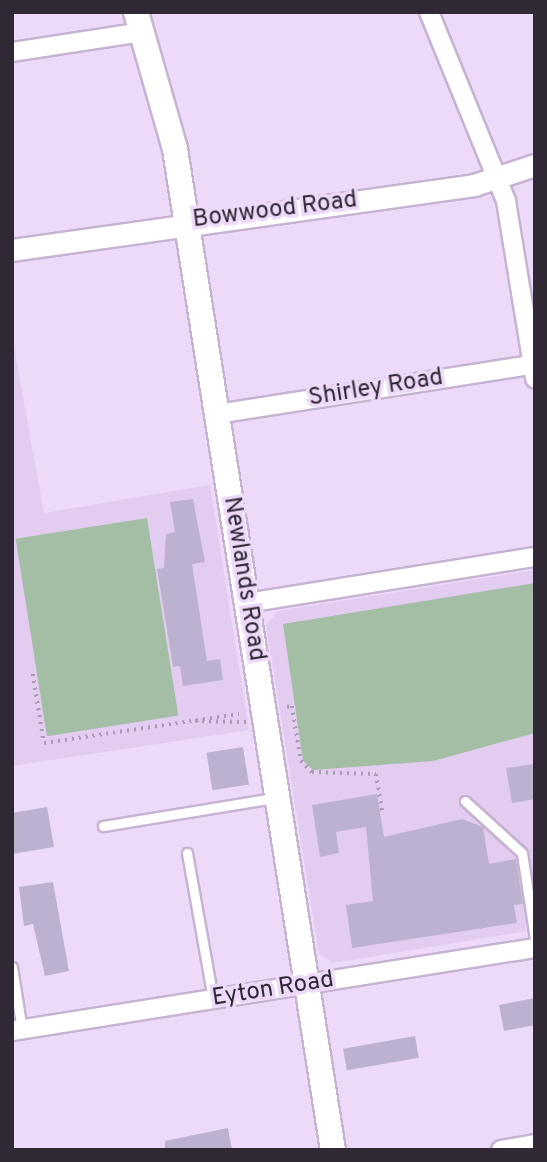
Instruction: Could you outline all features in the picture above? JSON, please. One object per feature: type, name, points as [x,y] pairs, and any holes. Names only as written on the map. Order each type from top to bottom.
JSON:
[{"type":"main road","name":"Newlands Road","points":[[139,22],[166,111],[187,222],[333,1150]]},
{"type":"street","points":[[429,12],[498,180],[534,369]]},
{"type":"street","points":[[12,52],[139,22]]},
{"type":"street","name":"Bowwood Road","points":[[12,250],[187,222],[498,180],[535,164]]},
{"type":"street","name":"Shirley Road","points":[[217,414],[534,369]]},
{"type":"street","points":[[247,603],[535,557]]},
{"type":"street","name":"Eyton Road","points":[[17,1031],[535,948]]},
{"type":"street","points":[[501,1150],[535,1144]]},
{"type":"lane","points":[[103,826],[278,797]]},
{"type":"lane","points":[[465,801],[522,853],[535,939]]},
{"type":"lane","points":[[187,853],[213,999]]},
{"type":"lane","points":[[12,967],[17,1031]]},
{"type":"path","points":[[33,674],[44,744],[239,714]]},
{"type":"path","points":[[287,707],[292,706],[301,761],[313,772],[376,774],[383,814]]},
{"type":"path","points":[[190,720],[214,726],[250,721]]},
{"type":"shaded area","points":[[12,336],[44,513],[210,485],[249,730],[12,766]]},
{"type":"shaded area","points":[[535,570],[535,922],[525,923],[526,931],[333,963],[319,953],[266,625],[278,611]]},
{"type":"green space","points":[[147,518],[178,716],[47,736],[16,539]]},
{"type":"green space","points":[[535,583],[535,733],[433,761],[313,770],[303,761],[283,624]]},
{"type":"building","points":[[193,499],[205,562],[192,564],[207,661],[220,659],[223,680],[183,686],[180,666],[173,667],[157,569],[164,568],[166,534],[175,532],[170,502]]},
{"type":"building","points":[[243,747],[249,785],[212,790],[206,753]]},
{"type":"building","points":[[535,764],[535,799],[512,803],[506,768]]},
{"type":"building","points":[[377,794],[384,837],[462,819],[483,827],[489,864],[516,859],[523,904],[514,905],[517,923],[352,948],[346,905],[373,901],[366,827],[336,832],[339,853],[320,857],[312,805]]},
{"type":"building","points":[[47,807],[54,847],[12,854],[12,813]]},
{"type":"building","points":[[53,882],[69,971],[45,976],[33,924],[24,926],[19,887]]},
{"type":"building","points":[[535,998],[535,1025],[504,1031],[499,1005]]},
{"type":"building","points":[[415,1036],[419,1058],[347,1070],[343,1049]]},
{"type":"building","points":[[228,1128],[232,1150],[165,1150],[165,1141]]}]
